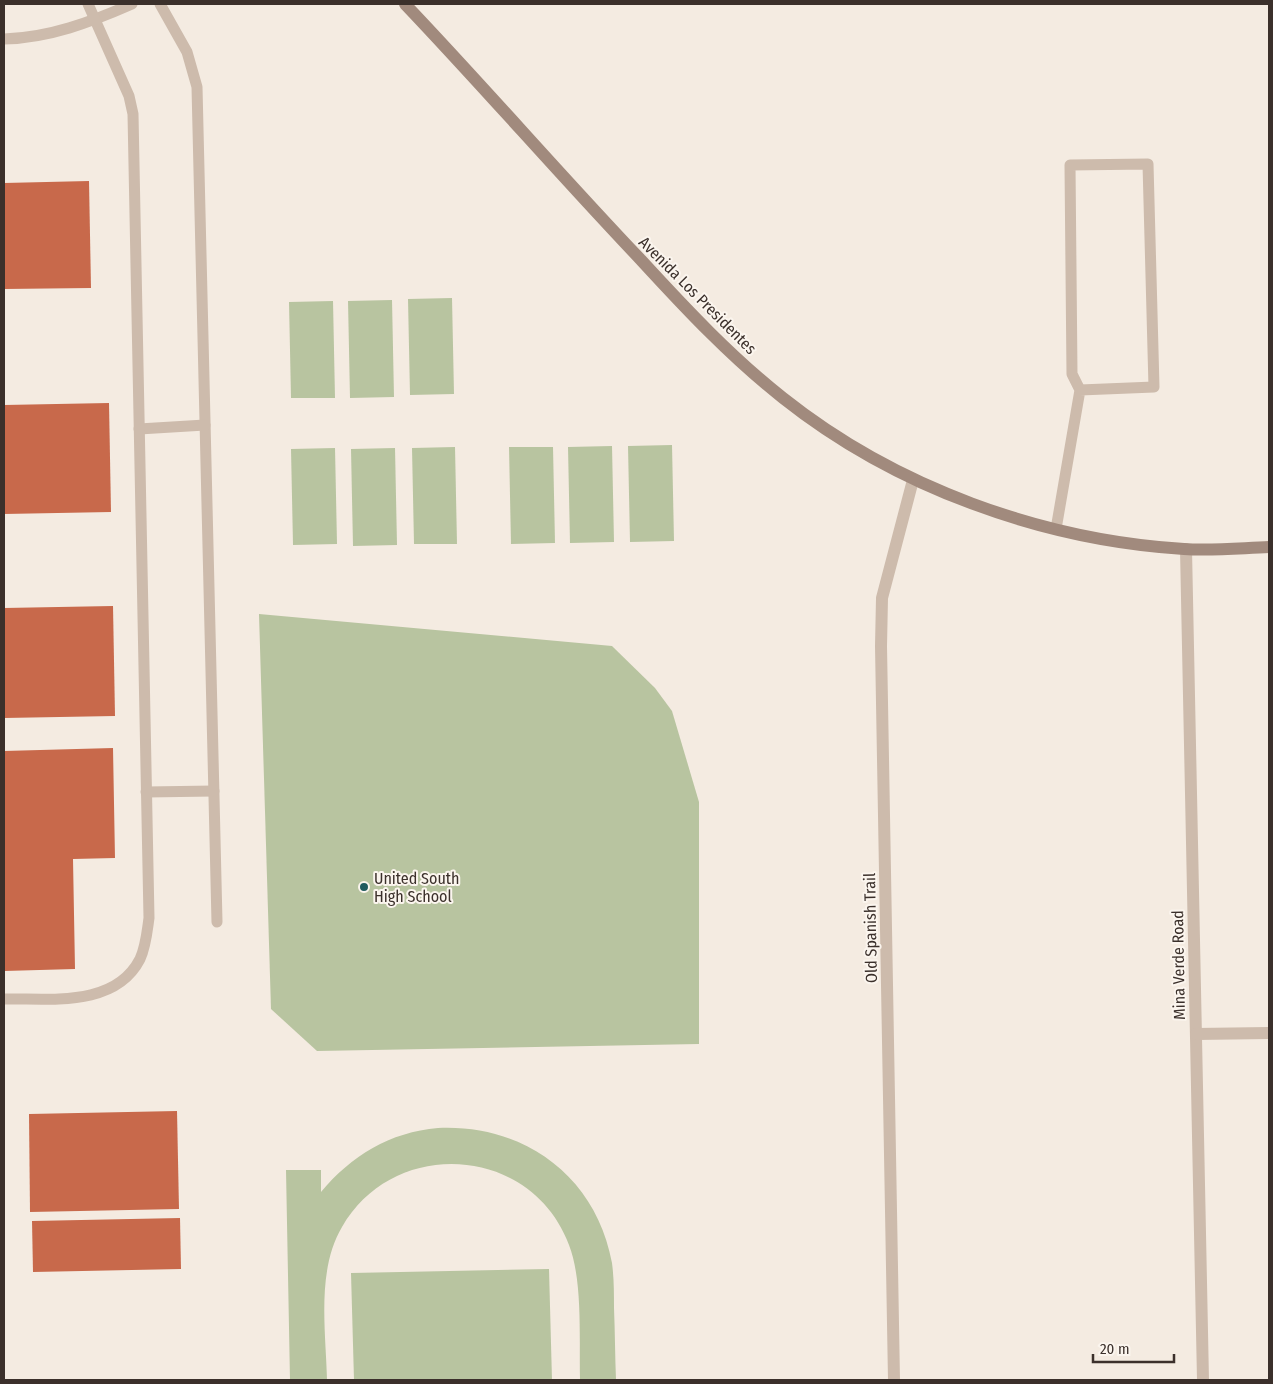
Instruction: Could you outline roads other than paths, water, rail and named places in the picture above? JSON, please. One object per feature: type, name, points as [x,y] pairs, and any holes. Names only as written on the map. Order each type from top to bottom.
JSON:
[{"type":"main road","name":"Avenida Los Presidentes","points":[[405,4],[720,344],[783,399],[837,436],[913,480],[980,507],[1056,529],[1138,544],[1186,549],[1269,547]]},
{"type":"street","name":"Old Spanish Trail","points":[[894,1380],[881,646],[882,598],[913,480]]},
{"type":"street","name":"Mina Verde Road","points":[[1186,549],[1203,1380]]},
{"type":"street","points":[[1196,1034],[1269,1033]]},
{"type":"lane","points":[[4,999],[74,998],[91,996],[114,988],[130,975],[140,959],[146,939],[149,918],[133,114],[129,96],[88,4]]},
{"type":"lane","points":[[4,39],[23,39],[50,34],[96,20],[132,4]]},
{"type":"lane","points":[[160,4],[187,52],[197,87],[217,922]]},
{"type":"lane","points":[[1056,529],[1080,390],[1072,374],[1070,165],[1148,164],[1154,387],[1080,390]]},
{"type":"lane","points":[[139,429],[205,424]]},
{"type":"lane","points":[[146,792],[214,791]]},
{"type":"place","name":"United South High School","points":[[364,887]]}]
